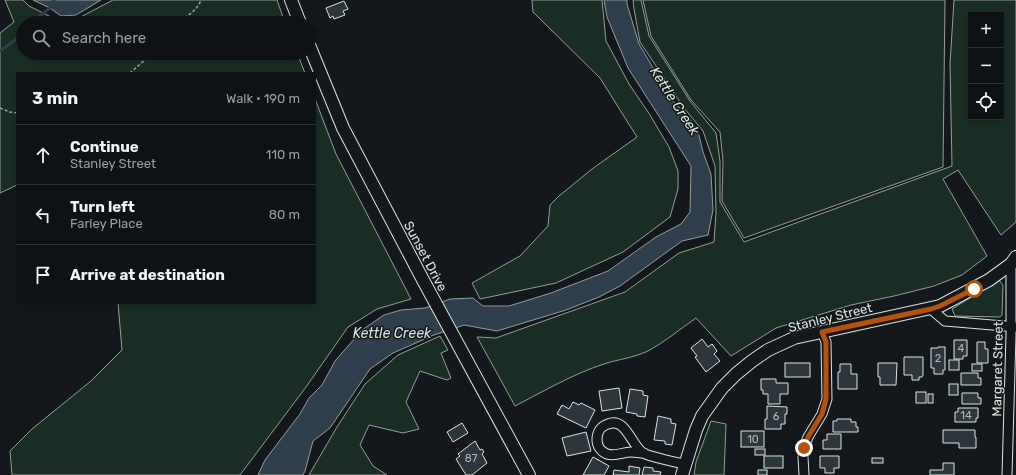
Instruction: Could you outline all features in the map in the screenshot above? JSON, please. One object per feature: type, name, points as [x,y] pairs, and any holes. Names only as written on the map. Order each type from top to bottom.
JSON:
[{"type":"main road","points":[[291,0],[297,16]]},
{"type":"main road","name":"Sunset Drive","points":[[315,60],[344,128],[423,280],[529,475]]},
{"type":"main road","name":"Stanley Street","points":[[684,470],[696,430],[702,416],[722,388],[736,374],[768,350],[794,338],[940,306],[974,289],[998,274],[1013,260]]},
{"type":"street","name":"Margaret Street","points":[[1007,475],[1013,327],[1013,260]]},
{"type":"street","points":[[931,309],[945,321],[1013,327]]},
{"type":"street","points":[[804,475],[804,448],[810,433],[822,414],[826,399],[826,342],[822,332]]},
{"type":"street","points":[[644,453],[636,445],[623,426],[619,424],[606,424],[598,433],[598,445],[603,452],[607,454],[615,455],[632,452],[644,453],[684,470]]},
{"type":"path","points":[[187,16],[192,13],[201,0]]},
{"type":"path","points":[[131,72],[145,60]]},
{"type":"path","points":[[0,108],[16,113]]},
{"type":"green space","points":[[5,0],[23,0],[29,6],[49,16],[16,16],[16,60],[300,60],[305,72],[16,72],[16,185],[0,193],[0,33],[14,22]]},
{"type":"green space","points":[[113,0],[277,0],[283,16],[82,16]]},
{"type":"green space","points":[[532,0],[602,0],[606,41],[629,84],[669,147],[678,171],[678,189],[670,217],[623,252],[556,283],[480,299],[472,283],[520,256],[548,226],[550,205],[592,169],[637,137],[600,78],[533,12]]},
{"type":"green space","points":[[633,0],[641,0],[649,36],[690,101],[716,133],[720,161],[720,202],[744,242],[952,166],[950,64],[954,0],[1016,0],[1016,222],[1001,235],[958,170],[943,179],[987,256],[962,275],[934,286],[851,305],[776,328],[731,356],[696,318],[648,351],[604,364],[581,373],[515,406],[477,337],[496,338],[625,292],[679,253],[714,242],[716,213],[715,166],[703,131],[684,108],[640,42]]},
{"type":"green space","points":[[643,0],[945,0],[943,167],[744,238],[722,201],[723,161],[720,132],[691,100],[651,36]]},
{"type":"green space","points":[[316,102],[336,154],[411,299],[377,309],[348,327],[306,387],[240,475],[12,475],[10,451],[32,429],[91,381],[122,350],[118,304],[316,304]]},
{"type":"green space","points":[[999,280],[1003,285],[1002,315],[1000,317],[955,316],[952,309]]},
{"type":"green space","points":[[440,336],[448,350],[441,353],[451,378],[447,380],[420,371],[406,402],[419,429],[403,433],[369,425],[360,445],[373,466],[387,475],[309,475],[337,427],[365,384],[398,355]]},
{"type":"green space","points":[[711,421],[726,424],[724,475],[694,475],[696,462]]},
{"type":"water","points":[[33,0],[101,0],[76,15],[61,16],[50,8]]},
{"type":"water","name":"Kettle Creek","points":[[604,0],[627,0],[639,44],[672,100],[688,116],[698,131],[703,152],[711,174],[713,210],[708,235],[682,241],[620,286],[599,297],[566,310],[497,331],[464,325],[434,335],[393,353],[370,369],[330,428],[313,441],[303,475],[258,475],[265,460],[300,414],[309,398],[322,385],[335,361],[362,330],[384,315],[401,310],[425,308],[450,299],[473,298],[483,306],[509,306],[551,293],[608,271],[656,237],[681,224],[690,212],[691,166],[628,68],[607,17]]},
{"type":"building","points":[[344,1],[348,9],[343,11],[345,15],[334,19],[333,16],[330,18],[326,8]]},
{"type":"building","points":[[702,339],[708,347],[712,344],[717,351],[714,354],[720,361],[706,372],[695,357],[697,356],[691,348]]},
{"type":"building","points":[[954,340],[967,340],[967,356],[963,356],[963,359],[954,359]]},
{"type":"building","points":[[977,342],[985,342],[985,349],[988,349],[988,363],[977,363]]},
{"type":"building","points":[[945,347],[945,370],[943,370],[943,374],[934,374],[934,368],[931,368],[931,348]]},
{"type":"building","points":[[904,357],[923,357],[923,375],[922,377],[919,377],[919,380],[912,380],[912,375],[904,375]]},
{"type":"building","points":[[949,360],[959,360],[959,370],[949,370]]},
{"type":"building","points":[[785,363],[810,363],[810,377],[785,377]]},
{"type":"building","points":[[878,363],[897,363],[896,385],[880,385],[880,377],[878,377]]},
{"type":"building","points":[[840,364],[851,364],[851,374],[857,374],[857,389],[838,389],[838,372],[840,372]]},
{"type":"building","points":[[972,364],[982,364],[982,371],[972,371]]},
{"type":"building","points":[[961,373],[978,373],[978,378],[981,378],[981,385],[961,385]]},
{"type":"building","points":[[761,379],[776,379],[776,383],[788,383],[788,394],[780,394],[780,404],[768,404],[768,394],[763,394],[763,390],[761,390]]},
{"type":"building","points":[[949,384],[958,384],[958,395],[949,395]]},
{"type":"building","points":[[619,388],[622,408],[602,411],[599,391]]},
{"type":"building","points":[[630,389],[643,391],[643,395],[648,396],[645,417],[626,412]]},
{"type":"building","points":[[916,392],[926,392],[926,403],[916,403]]},
{"type":"building","points":[[962,393],[978,393],[978,398],[981,398],[981,404],[962,404]]},
{"type":"building","points":[[928,394],[933,394],[933,403],[928,403]]},
{"type":"building","points":[[573,402],[579,405],[581,403],[595,410],[586,428],[557,414],[562,405],[569,409]]},
{"type":"building","points":[[767,406],[787,407],[785,424],[781,424],[781,429],[765,429]]},
{"type":"building","points":[[958,408],[978,408],[978,418],[976,418],[976,422],[955,422],[955,412],[958,412]]},
{"type":"building","points":[[658,416],[671,419],[671,423],[676,424],[672,445],[665,444],[665,441],[654,440]]},
{"type":"building","points":[[837,419],[851,419],[851,422],[856,422],[858,432],[833,432],[833,421],[837,421]]},
{"type":"building","points":[[462,423],[468,433],[453,442],[447,432]]},
{"type":"building","points":[[943,430],[975,430],[976,448],[959,448],[959,443],[943,443]]},
{"type":"building","points":[[741,431],[764,431],[764,447],[741,447]]},
{"type":"building","points":[[586,432],[591,451],[567,456],[562,438]]},
{"type":"building","points":[[827,434],[841,434],[841,449],[823,449],[823,440],[827,440]]},
{"type":"building","points":[[475,441],[480,450],[482,449],[484,452],[482,454],[487,463],[472,475],[466,475],[456,459],[460,456],[458,454]]},
{"type":"building","points":[[755,449],[765,449],[765,455],[755,455]]},
{"type":"building","points":[[764,456],[783,456],[783,468],[764,468]]},
{"type":"building","points":[[820,456],[839,456],[839,468],[834,468],[834,473],[825,473],[825,468],[820,468]]},
{"type":"building","points":[[593,457],[609,466],[604,475],[583,475]]},
{"type":"building","points":[[872,458],[883,458],[883,463],[872,463]]},
{"type":"building","points":[[943,463],[954,463],[954,475],[930,475],[930,470],[943,470]]},
{"type":"building","points":[[629,466],[640,468],[639,475],[613,475],[614,470],[629,472]]},
{"type":"building","points":[[644,467],[653,468],[653,471],[661,472],[660,475],[642,475]]},
{"type":"building","points":[[758,470],[767,470],[767,475],[758,475]]},
{"type":"waterway","points":[[39,16],[50,8],[54,0]]},
{"type":"waterway","points":[[0,51],[16,39]]},
{"type":"route","points":[[804,448],[812,429],[825,407],[826,342],[822,332],[931,309],[974,289]]}]
